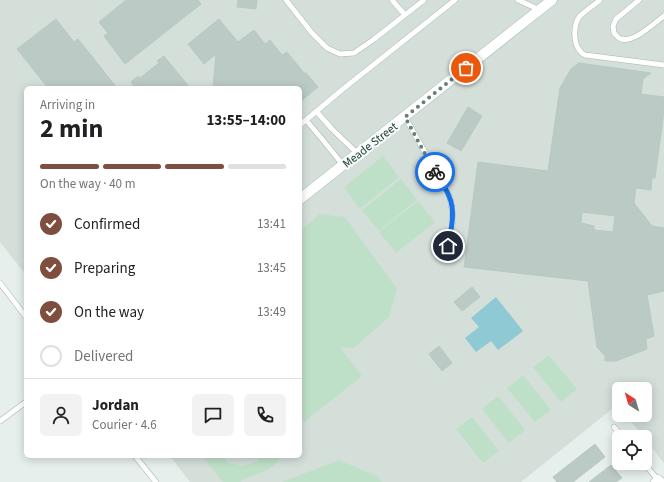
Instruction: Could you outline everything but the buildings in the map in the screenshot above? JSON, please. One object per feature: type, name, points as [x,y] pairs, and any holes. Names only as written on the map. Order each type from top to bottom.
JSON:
[{"type":"street","name":"Meade Street","points":[[302,197],[552,0]]},
{"type":"lane","points":[[286,0],[312,33],[327,48],[340,54],[354,53],[424,0]]},
{"type":"lane","points":[[392,0],[405,15]]},
{"type":"lane","points":[[302,123],[455,0]]},
{"type":"lane","points":[[518,0],[540,10]]},
{"type":"lane","points":[[600,0],[577,20],[575,29],[576,42],[580,51],[585,55],[664,65]]},
{"type":"lane","points":[[639,0],[616,19],[613,26],[614,32],[620,39],[636,37],[664,16]]},
{"type":"lane","points":[[316,111],[358,154]]},
{"type":"lane","points":[[405,117],[450,197],[453,221],[448,246]]},
{"type":"lane","points":[[306,120],[343,166]]},
{"type":"lane","points":[[0,283],[24,314]]},
{"type":"lane","points":[[0,421],[24,403]]},
{"type":"lane","points":[[614,427],[617,430]]},
{"type":"lane","points":[[137,458],[156,482]]},
{"type":"lane","points":[[649,470],[658,481]]},
{"type":"shaded area","points":[[0,0],[664,0],[664,463],[652,448],[652,430],[638,430],[631,422],[652,422],[652,382],[612,382],[612,409],[521,482],[190,482],[172,458],[302,458],[302,86],[24,86],[24,272],[0,242]]},
{"type":"green space","points":[[383,156],[399,177],[360,209],[344,187]]},
{"type":"green space","points":[[401,179],[417,200],[379,231],[362,210]]},
{"type":"green space","points":[[418,201],[435,222],[396,253],[379,232]]},
{"type":"green space","points":[[320,214],[345,217],[397,289],[389,317],[354,348],[340,347],[362,376],[304,422],[302,420],[302,229]]},
{"type":"green space","points":[[549,355],[577,389],[561,402],[533,367]]},
{"type":"green space","points":[[523,375],[551,410],[535,422],[507,388]]},
{"type":"green space","points":[[498,396],[525,430],[509,443],[482,409]]},
{"type":"green space","points":[[472,417],[499,451],[483,463],[456,429]]},
{"type":"green space","points":[[204,458],[223,458],[229,463],[242,466],[256,462],[259,458],[279,458],[269,469],[240,480],[242,482],[223,482]]},
{"type":"green space","points":[[339,460],[377,476],[382,482],[282,482]]},
{"type":"water","points":[[496,297],[523,331],[498,350],[491,341],[476,352],[465,338],[479,327],[471,318]]},
{"type":"way so far","points":[[435,172],[405,117],[466,68]]},
{"type":"route","points":[[435,172],[450,197],[453,221],[448,246]]}]
